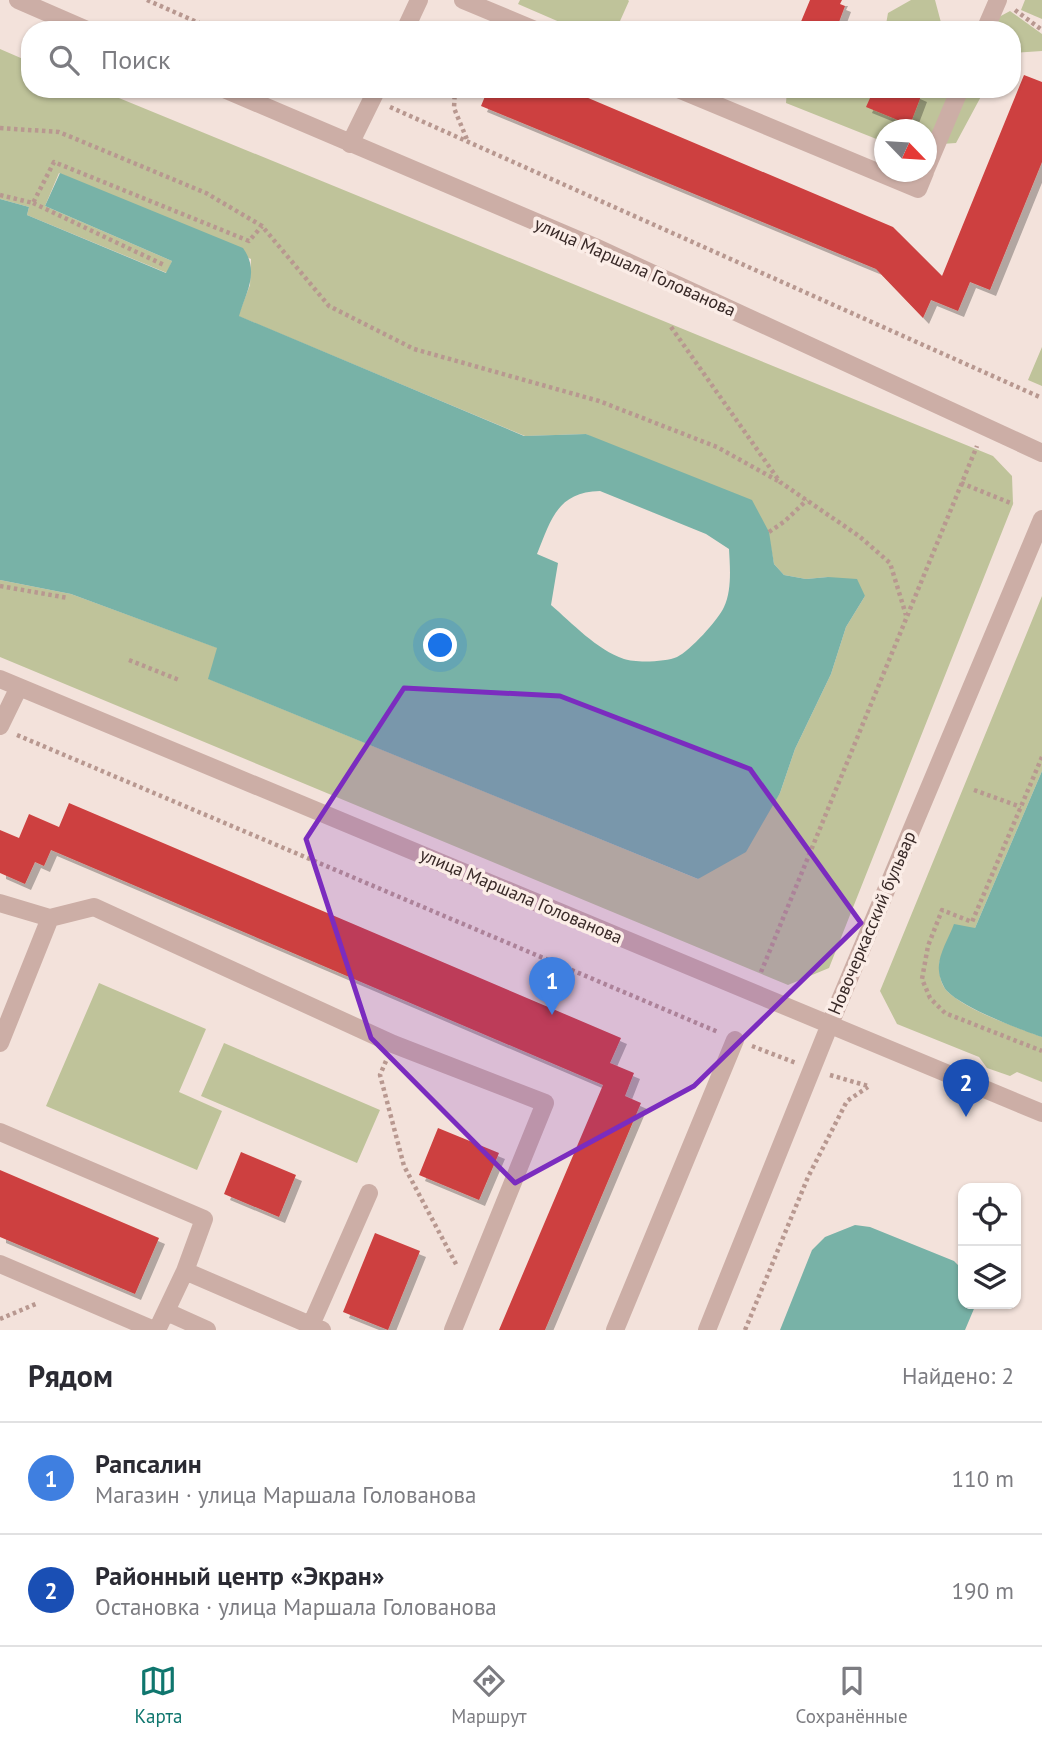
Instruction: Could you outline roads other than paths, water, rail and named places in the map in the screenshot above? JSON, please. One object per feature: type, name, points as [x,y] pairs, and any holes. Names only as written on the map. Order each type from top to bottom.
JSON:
[{"type":"street","points":[[18,0],[66,21]]},
{"type":"street","points":[[409,21],[419,0]]},
{"type":"street","points":[[463,0],[513,21]]},
{"type":"street","points":[[992,21],[1005,4]]},
{"type":"street","name":"улица Маршала Голованова","points":[[245,98],[595,247],[1042,453]]},
{"type":"street","points":[[351,144],[373,98]]},
{"type":"street","points":[[700,98],[874,171]]},
{"type":"street","points":[[937,144],[956,98]]},
{"type":"street","points":[[901,182],[918,189],[921,182]]},
{"type":"street","name":"Новочеркасский бульвар","points":[[707,1330],[830,1024],[1042,519]]},
{"type":"street","name":"улица Маршала Голованова","points":[[0,679],[1042,1113]]},
{"type":"street","points":[[6,729],[19,687]]},
{"type":"street","points":[[0,903],[50,918],[94,907],[393,1044],[545,1103],[453,1330]]},
{"type":"street","points":[[0,1043],[50,918]]},
{"type":"street","points":[[615,1330],[735,1040]]},
{"type":"street","points":[[0,1132],[204,1219],[167,1312],[155,1330],[0,1264]]},
{"type":"street","points":[[185,1271],[316,1328],[369,1193]]},
{"type":"street","points":[[167,1312],[207,1330]]},
{"type":"water","points":[[60,173],[243,248],[251,265],[251,274],[239,316],[524,436],[586,434],[752,500],[769,532],[774,564],[784,575],[806,579],[857,579],[865,596],[846,627],[831,674],[795,749],[780,793],[746,852],[698,879],[208,679],[217,648],[71,594],[0,580],[0,199],[29,207],[27,215],[166,273],[172,261],[45,206]],"holes":[[[600,491],[706,534],[729,549],[728,593],[721,613],[710,627],[677,657],[635,661],[614,655],[576,628],[551,605],[558,563],[537,554],[552,519],[565,502],[574,496]]]},
{"type":"water","points":[[1042,771],[1042,1037],[992,1017],[955,998],[943,984],[939,965],[954,924],[975,928]]},
{"type":"water","points":[[855,1225],[870,1227],[954,1261],[958,1265],[958,1309],[974,1309],[965,1330],[780,1330],[812,1250],[825,1237]]},
{"type":"place","name":"Рапсалин","points":[[552,1015]]},
{"type":"place","name":"Районный центр «Экран»","points":[[966,1117]]}]
